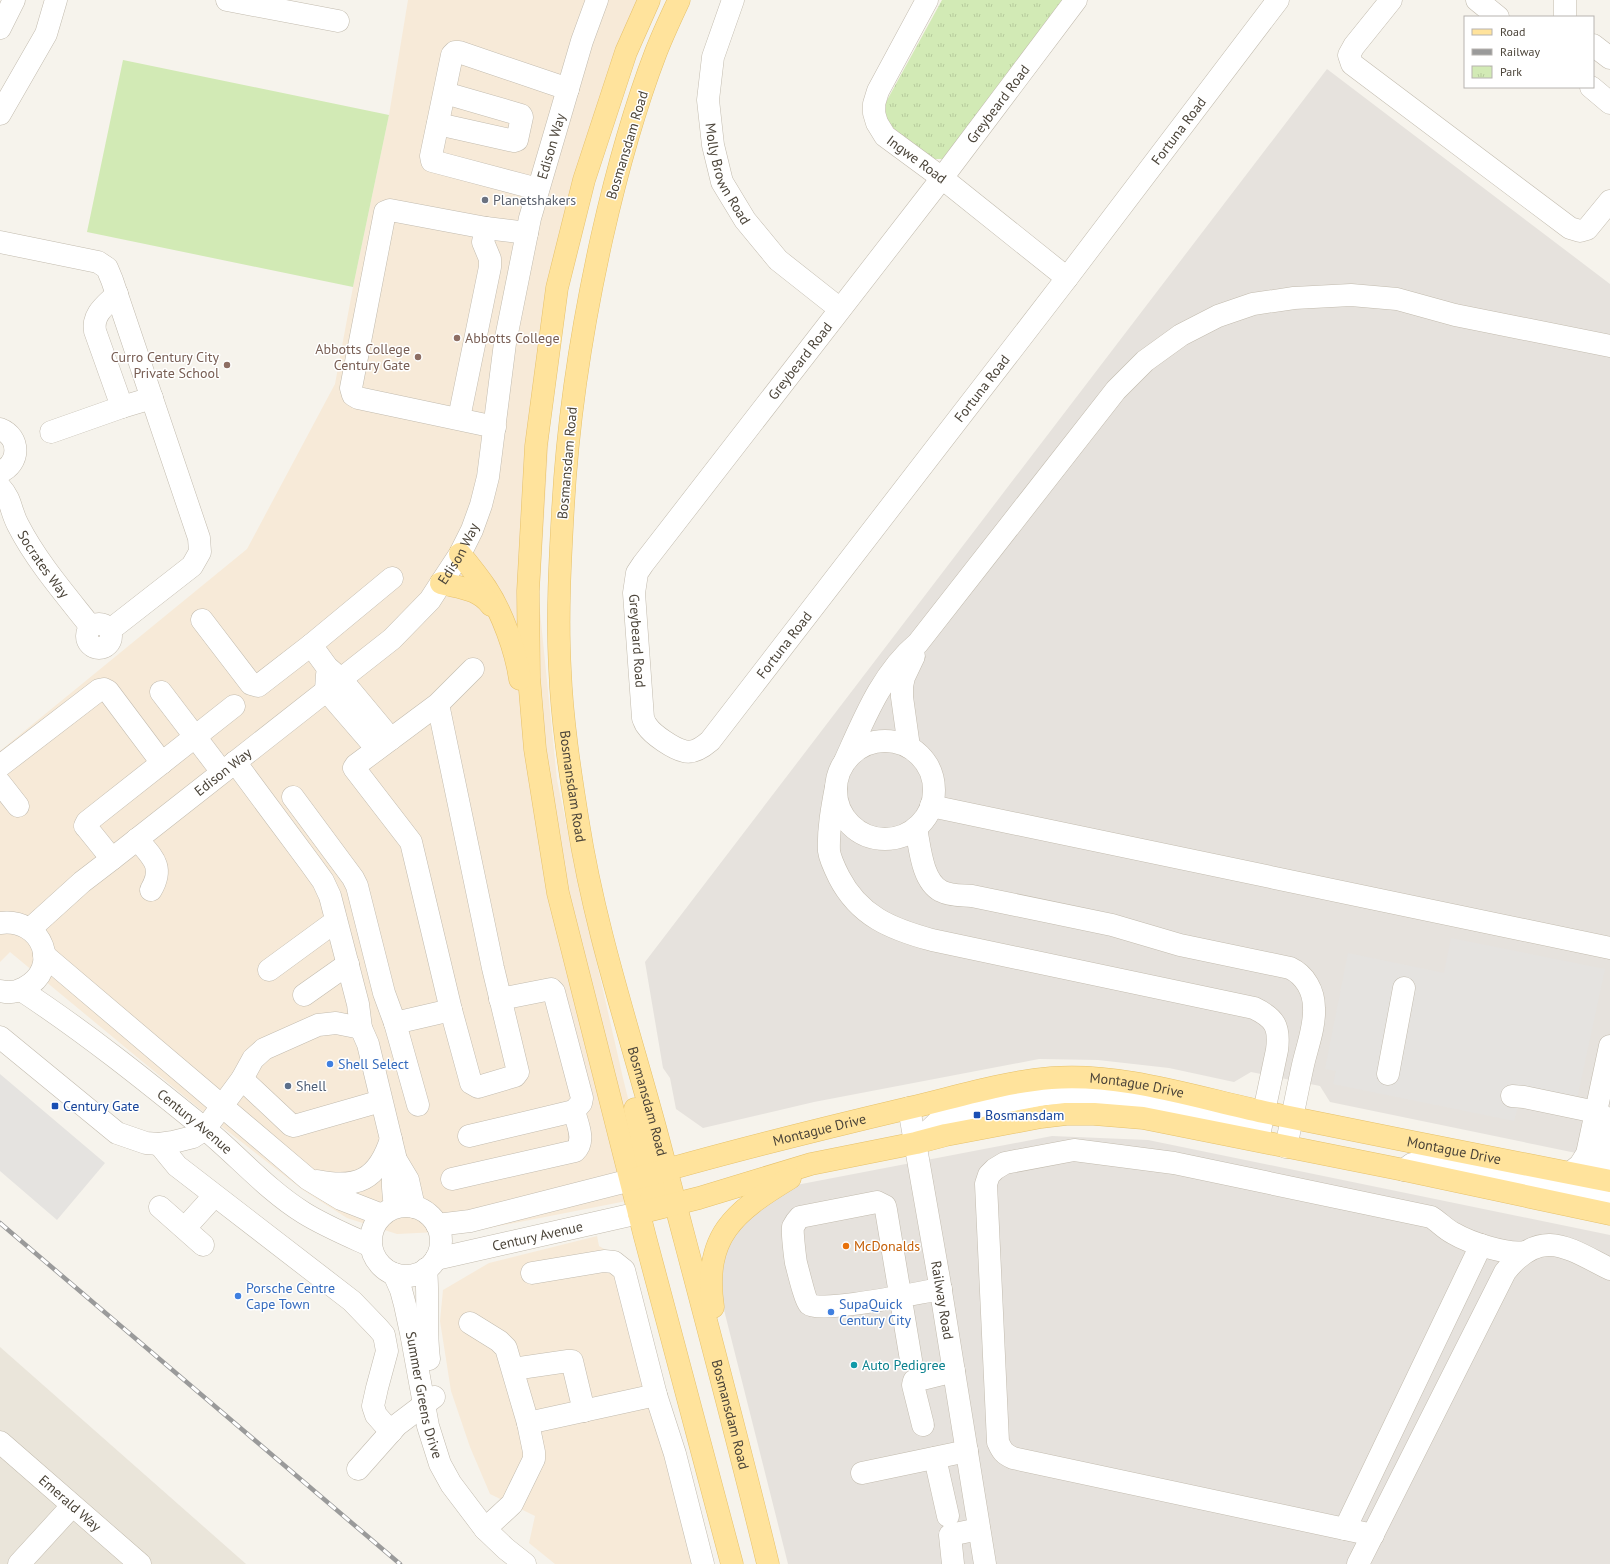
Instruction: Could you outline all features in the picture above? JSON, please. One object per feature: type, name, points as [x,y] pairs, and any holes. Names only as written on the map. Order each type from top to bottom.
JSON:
[{"type":"main road","name":"Bosmansdam Road","points":[[650,0],[626,52],[587,172],[557,288],[536,446],[528,591],[529,678],[536,749],[558,893],[649,1174],[675,1204],[728,1401],[768,1564]]},
{"type":"main road","name":"Bosmansdam Road","points":[[679,0],[656,53],[628,133],[612,192],[588,297],[566,452],[558,608],[560,673],[578,825],[610,968],[619,1043],[649,1174],[639,1213],[732,1564]]},
{"type":"main road","points":[[460,554],[487,590],[511,644],[518,666],[527,720],[536,749]]},
{"type":"main road","points":[[441,583],[467,588],[477,592],[486,598],[501,619]]},
{"type":"main road","name":"Montague Drive","points":[[649,1174],[909,1108],[1011,1084],[1053,1078],[1092,1078],[1130,1083],[1292,1118],[1610,1180]]},
{"type":"main road","name":"Montague Drive","points":[[639,1213],[675,1204],[811,1164],[916,1143],[946,1135],[1041,1117],[1066,1114],[1094,1114],[1144,1118],[1258,1140],[1610,1214]]},
{"type":"main road","points":[[728,1401],[712,1296],[711,1268],[714,1252],[726,1228],[743,1210],[811,1164]]},
{"type":"street","points":[[0,28],[14,0]]},
{"type":"street","points":[[0,114],[46,34],[56,0]]},
{"type":"street","name":"Edison Way","points":[[30,929],[82,882],[228,767],[332,679],[392,638],[430,600],[460,554],[472,530],[481,505],[488,477],[505,343],[527,232],[538,189],[582,41],[597,0]]},
{"type":"street","name":"Molly Brown Road","points":[[733,0],[713,57],[708,100],[712,145],[722,182],[745,220],[778,260],[840,309]]},
{"type":"street","name":"Ingwe Road","points":[[927,0],[878,91],[874,104],[874,113],[877,123],[885,136],[942,178],[1067,278]]},
{"type":"street","name":"Greybeard Road","points":[[672,746],[646,726],[642,718],[634,592],[638,573],[643,564],[942,178],[1076,0]]},
{"type":"street","name":"Fortuna Road","points":[[672,746],[685,752],[696,750],[710,741],[1067,278],[1278,0]]},
{"type":"street","points":[[1391,0],[1354,46],[1349,55],[1352,64],[1570,228],[1580,231],[1587,229],[1610,201]]},
{"type":"street","points":[[1477,0],[1497,16]]},
{"type":"street","points":[[235,1],[338,21]]},
{"type":"street","points":[[1594,47],[1610,58]]},
{"type":"street","points":[[538,189],[433,162],[431,156],[452,55],[455,52],[459,52],[568,89]]},
{"type":"street","points":[[1592,88],[1610,103]]},
{"type":"street","points":[[438,124],[514,141],[517,140],[522,117],[520,115],[444,93]]},
{"type":"street","points":[[495,427],[459,418],[358,398],[353,395],[351,388],[385,212],[390,210],[486,228],[527,232]]},
{"type":"street","points":[[459,418],[490,267],[490,259],[483,242],[486,228]]},
{"type":"street","points":[[0,242],[98,262],[107,268],[152,398],[51,432]]},
{"type":"street","points":[[117,294],[99,312],[94,326],[122,407]]},
{"type":"street","points":[[1258,1140],[1279,1038],[1276,1024],[1263,1012],[1254,1008],[932,940],[909,934],[889,926],[855,902],[844,887],[835,870],[829,853],[830,832],[839,774],[869,708],[886,679],[907,652],[918,643],[1116,390],[1151,357],[1181,335],[1218,316],[1253,304],[1294,298],[1351,295],[1397,299],[1455,315],[1610,346]]},
{"type":"street","name":"Socrates Way","points":[[2,429],[14,442],[16,450],[15,457],[6,468],[4,491],[18,524],[45,568],[100,628],[192,566],[200,552],[199,538],[152,398]]},
{"type":"street","points":[[202,620],[251,684],[260,686],[392,578]]},
{"type":"street","points":[[909,747],[902,697],[902,686],[904,677],[918,643]]},
{"type":"street","points":[[311,645],[332,679],[384,744]]},
{"type":"street","points":[[438,704],[459,802],[468,856],[517,1074],[515,1076],[478,1087],[472,1083],[451,1010],[411,842],[354,770],[356,764],[438,704],[473,669]]},
{"type":"street","points":[[0,766],[99,690],[104,689],[108,691],[162,763]]},
{"type":"street","points":[[162,692],[195,737],[228,767],[323,881],[330,896],[358,1004],[361,1028],[368,1044],[396,1160],[392,1183],[397,1210]]},
{"type":"street","points":[[112,859],[87,828],[86,824],[234,706]]},
{"type":"street","points":[[836,787],[838,803],[844,818],[855,830],[870,837],[886,839],[901,836],[916,828],[924,820],[931,806],[934,796],[934,781],[929,768],[920,756],[909,747],[896,742],[881,741],[867,744],[855,751],[845,761]]},
{"type":"street","points":[[0,783],[18,806]]},
{"type":"street","points":[[293,797],[353,878],[357,886],[384,993],[395,1023],[418,1105]]},
{"type":"street","points":[[931,806],[1610,948]]},
{"type":"street","points":[[916,828],[926,875],[941,892],[954,895],[972,896],[1112,925],[1180,945],[1285,967],[1296,971],[1307,983],[1314,1008],[1311,1032],[1286,1146]]},
{"type":"street","points":[[137,839],[150,854],[158,869],[158,877],[152,890]]},
{"type":"street","points":[[0,991],[12,992],[21,990],[32,983],[41,972],[44,955],[42,945],[37,936],[30,929],[20,924],[3,919]]},
{"type":"street","points":[[269,970],[336,921]]},
{"type":"street","points":[[44,955],[308,1179],[341,1199],[397,1210],[428,1213],[437,1225],[441,1241],[439,1251],[431,1264],[418,1273],[409,1275],[394,1274],[387,1270],[379,1263],[371,1246],[373,1230],[397,1210]]},
{"type":"street","points":[[304,995],[348,964]]},
{"type":"street","points":[[1388,1074],[1404,988]]},
{"type":"street","points":[[469,1136],[574,1111],[581,1103],[582,1098],[554,992],[551,989],[500,1000]]},
{"type":"street","name":"Century Avenue","points":[[21,990],[50,1008],[205,1129],[248,1168],[303,1212],[323,1224],[371,1246]]},
{"type":"street","points":[[395,1023],[451,1010]]},
{"type":"street","points":[[0,1037],[117,1133],[146,1143],[159,1144],[193,1137],[205,1129],[242,1079],[253,1059],[264,1049],[280,1040],[318,1025],[336,1023],[361,1028]]},
{"type":"street","points":[[1570,1173],[1576,1170],[1584,1160],[1602,1121],[1610,1046]]},
{"type":"street","points":[[242,1079],[291,1125],[294,1126],[381,1101]]},
{"type":"street","points":[[1511,1099],[1524,1097],[1602,1121]]},
{"type":"street","name":"Railway Road","points":[[909,1108],[941,1289],[985,1564]]},
{"type":"street","points":[[452,1179],[575,1151],[581,1138],[574,1111]]},
{"type":"street","points":[[1602,1121],[1606,1134],[1601,1155],[1602,1166],[1610,1180]]},
{"type":"street","points":[[308,1179],[340,1184],[351,1184],[359,1181],[372,1172],[381,1162],[388,1151],[391,1139]]},
{"type":"street","points":[[159,1144],[177,1166],[352,1301],[384,1335],[387,1351],[373,1406],[376,1415],[391,1432]]},
{"type":"street","points":[[1372,1535],[1013,1458],[1006,1455],[998,1442],[986,1184],[989,1175],[1005,1163],[1074,1150],[1166,1162],[1431,1217],[1451,1232],[1465,1240],[1515,1252],[1525,1252]]},
{"type":"street","points":[[1404,1170],[1412,1164],[1423,1162],[1610,1200]]},
{"type":"street","name":"Century Avenue","points":[[437,1225],[470,1221],[649,1174]]},
{"type":"street","points":[[186,1228],[214,1196]]},
{"type":"street","points":[[911,1360],[901,1296],[885,1206],[877,1202],[800,1217],[796,1221],[793,1231],[796,1262],[807,1302],[810,1305],[825,1308],[901,1296],[941,1289]]},
{"type":"street","points":[[160,1207],[186,1228],[203,1245]]},
{"type":"street","name":"Century Avenue","points":[[431,1264],[639,1213]]},
{"type":"street","points":[[1345,1529],[1481,1245]]},
{"type":"street","points":[[1358,1564],[1505,1272],[1515,1259],[1525,1252],[1541,1246],[1556,1245],[1572,1250],[1610,1270]]},
{"type":"street","points":[[532,1273],[604,1261],[614,1262],[620,1265],[624,1270],[656,1395],[675,1454],[703,1564]]},
{"type":"street","name":"Summer Greens Drive","points":[[431,1264],[426,1335],[429,1401],[428,1426],[440,1464],[452,1484],[485,1529],[506,1549],[525,1564]]},
{"type":"street","name":"Summer Greens Drive","points":[[394,1274],[401,1290],[429,1401]]},
{"type":"street","points":[[470,1324],[503,1343],[506,1348],[528,1423],[534,1452],[531,1465],[512,1504],[485,1529]]},
{"type":"street","points":[[513,1369],[572,1361],[584,1411]]},
{"type":"street","points":[[923,1425],[913,1385],[914,1380],[954,1371]]},
{"type":"street","points":[[528,1423],[656,1395]]},
{"type":"street","points":[[358,1469],[404,1419],[429,1401]]},
{"type":"street","name":"Emerald Way","points":[[0,1442],[140,1564]]},
{"type":"street","points":[[862,1473],[967,1451]]},
{"type":"street","points":[[935,1458],[948,1516]]},
{"type":"street","points":[[19,1564],[72,1506]]},
{"type":"street","points":[[953,1564],[950,1535],[979,1529]]},
{"type":"shaded area","points":[[408,0],[647,0],[578,176],[553,369],[539,602],[557,780],[579,885],[623,1078],[652,1196],[478,1230],[397,1234],[347,1218],[303,1190],[207,1115],[10,952],[0,962],[0,751],[247,549],[335,384],[353,287],[389,115]]},
{"type":"shaded area","points":[[1327,69],[1610,284],[1610,1160],[1330,1102],[1320,1086],[1251,1072],[1234,1082],[1169,1068],[1098,1060],[1039,1059],[814,1102],[703,1128],[676,1109],[670,1078],[663,1068],[645,962]]},
{"type":"shaded area","points":[[1451,938],[1605,969],[1577,1099],[1523,1088],[1514,1121],[1333,1084],[1336,1071],[1325,1069],[1348,953],[1444,973]]},
{"type":"shaded area","points":[[0,1074],[105,1163],[57,1220],[0,1171]]},
{"type":"shaded area","points":[[1052,1136],[1148,1140],[1610,1235],[1610,1564],[788,1564],[722,1302],[720,1260],[746,1215],[791,1186]]},
{"type":"shaded area","points":[[597,1236],[599,1246],[633,1266],[709,1564],[555,1564],[529,1543],[535,1516],[490,1494],[470,1447],[451,1391],[440,1321],[443,1290],[489,1263]]},
{"type":"shaded area","points":[[0,1347],[246,1564],[0,1564]]},
{"type":"green space","points":[[942,0],[1066,0],[945,159],[928,159],[892,134],[885,119],[886,102]]},
{"type":"green space","points":[[123,60],[389,115],[353,287],[87,232]]},
{"type":"railway","points":[[0,1223],[400,1564]]},
{"type":"place","name":"Planetshakers","points":[[485,200]]},
{"type":"place","name":"Abbotts College","points":[[457,338]]},
{"type":"place","name":"Abbotts College Century Gate","points":[[418,357]]},
{"type":"place","name":"Curro Century City Private School","points":[[227,365]]},
{"type":"place","name":"Shell Select","points":[[330,1064]]},
{"type":"place","name":"Shell","points":[[288,1086]]},
{"type":"place","name":"Century Gate","points":[[55,1106]]},
{"type":"place","name":"Bosmansdam","points":[[977,1115]]},
{"type":"place","name":"McDonalds","points":[[846,1246]]},
{"type":"place","name":"Porsche Centre Cape Town","points":[[238,1296]]},
{"type":"place","name":"SupaQuick Century City","points":[[831,1312]]},
{"type":"place","name":"Auto Pedigree","points":[[854,1365]]}]
